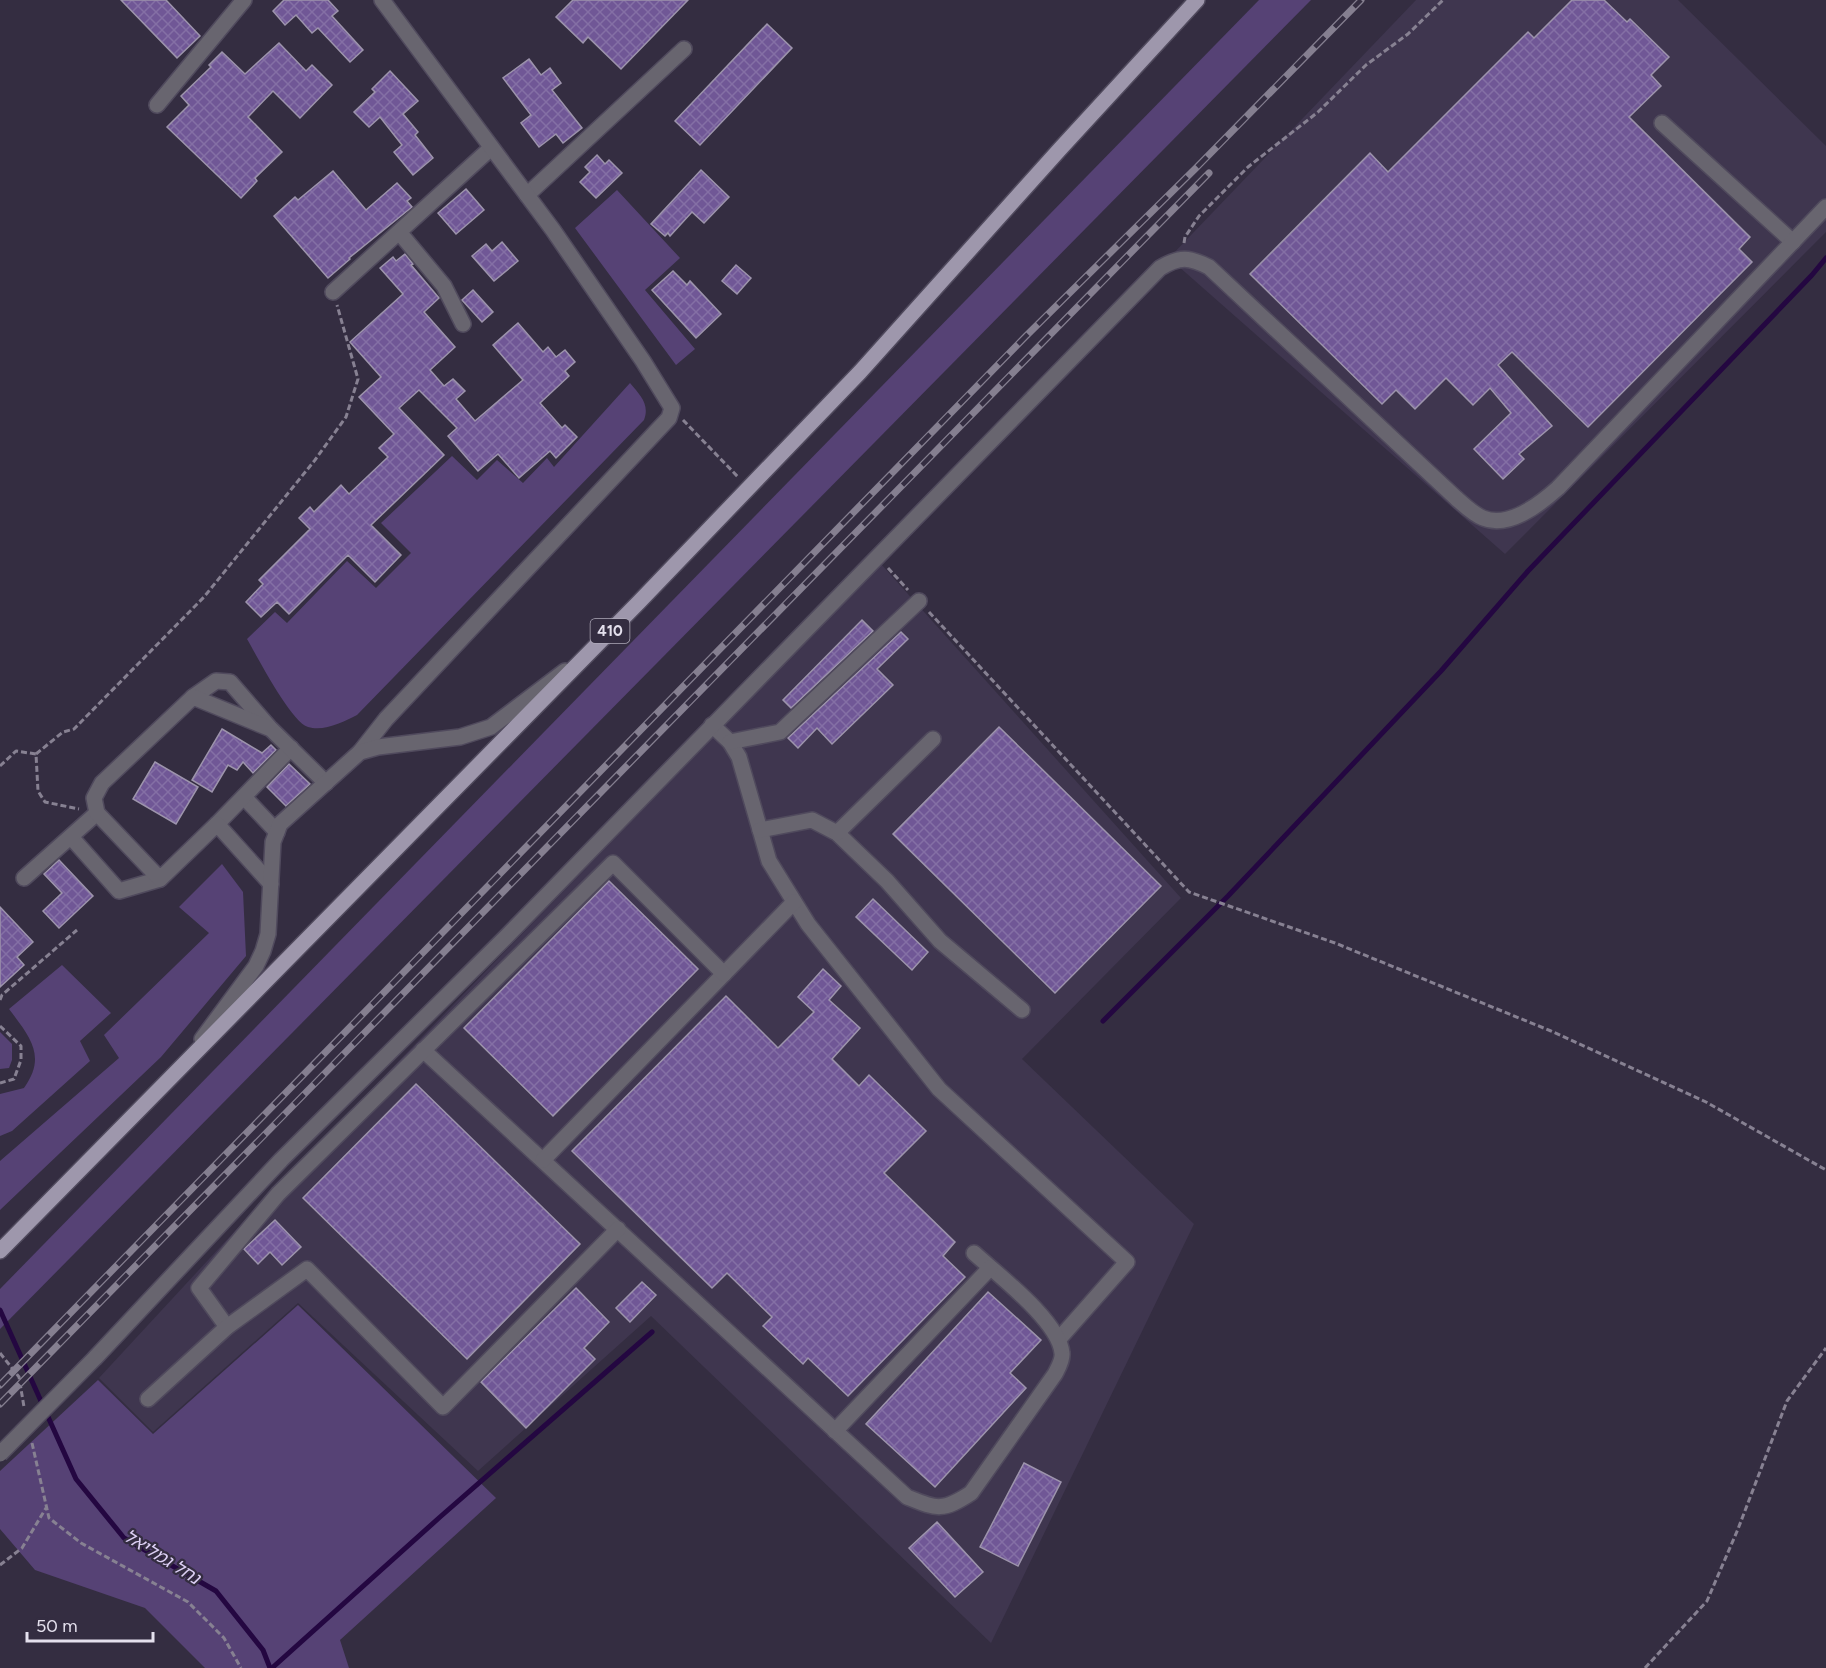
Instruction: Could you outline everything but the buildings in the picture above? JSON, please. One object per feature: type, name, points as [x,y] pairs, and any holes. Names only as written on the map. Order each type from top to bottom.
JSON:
[{"type":"main road","name":"410","points":[[3,1248],[591,651],[860,372],[1197,0]]},
{"type":"street","points":[[157,105],[244,0]]},
{"type":"street","points":[[179,1070],[256,966],[268,934],[273,842],[280,825],[360,752],[386,719],[669,418],[672,408],[643,361],[527,195],[382,0]]},
{"type":"street","points":[[527,195],[684,48]]},
{"type":"street","points":[[1662,123],[1793,242]]},
{"type":"street","points":[[333,292],[491,148]]},
{"type":"street","points":[[0,1454],[95,1358],[281,1160],[506,937],[1160,268],[1180,259],[1191,259],[1209,267],[1456,498],[1483,518],[1509,519],[1542,502],[1558,488],[1826,207]]},
{"type":"street","points":[[399,232],[444,286],[463,324]]},
{"type":"street","points":[[730,742],[780,732],[919,601]]},
{"type":"street","points":[[360,752],[378,747],[460,737],[491,727],[591,651]]},
{"type":"street","points":[[160,879],[97,813],[94,798],[102,783],[193,697],[216,681],[230,682],[271,729],[326,783]]},
{"type":"street","points":[[193,697],[271,729]]},
{"type":"street","points":[[712,725],[730,742],[739,757],[770,861],[808,924],[939,1089],[1127,1262],[1059,1339]]},
{"type":"street","points":[[837,833],[933,740]]},
{"type":"street","points":[[70,837],[120,891],[160,879],[217,825],[291,748]]},
{"type":"street","points":[[244,796],[277,832]]},
{"type":"street","points":[[24,878],[97,813]]},
{"type":"street","points":[[760,830],[812,820],[837,833],[887,881],[940,941],[1022,1010]]},
{"type":"street","points":[[217,825],[271,884]]},
{"type":"street","points":[[227,1327],[200,1288],[278,1194],[613,863],[724,974]]},
{"type":"street","points":[[543,1160],[794,902]]},
{"type":"street","points":[[423,1050],[906,1497],[932,1507],[951,1506],[970,1493],[1055,1374],[1063,1355],[1059,1339],[1038,1312],[974,1253]]},
{"type":"street","points":[[148,1399],[227,1327],[307,1269],[443,1407],[618,1229]]},
{"type":"street","points":[[835,1431],[990,1268]]},
{"type":"path","points":[[1180,259],[1185,237],[1199,216],[1248,167],[1318,112],[1366,65],[1408,34],[1443,0]]},
{"type":"path","points":[[0,766],[16,751],[36,754],[63,732],[74,729],[204,597],[315,460],[346,417],[358,379],[333,292]]},
{"type":"path","points":[[672,408],[749,488]]},
{"type":"path","points":[[877,556],[1189,892],[1335,943],[1551,1031],[1706,1102],[1826,1170]]},
{"type":"path","points":[[36,754],[38,791],[45,802],[97,813]]},
{"type":"path","points":[[0,1000],[2,995],[77,930]]},
{"type":"path","points":[[0,1026],[21,1046],[21,1060],[14,1079],[0,1083]]},
{"type":"path","points":[[1645,1668],[1707,1601],[1738,1529],[1787,1401],[1826,1348]]},
{"type":"path","points":[[0,1353],[19,1377],[25,1410]]},
{"type":"path","points":[[32,1442],[49,1518],[81,1543],[188,1602],[224,1638],[241,1668]]},
{"type":"path","points":[[0,1564],[22,1548],[46,1508]]},
{"type":"shaded area","points":[[1259,0],[1311,0],[0,1329],[0,1289]]},
{"type":"shaded area","points":[[1416,0],[1678,0],[1826,146],[1826,232],[1505,554],[1169,258]]},
{"type":"shaded area","points":[[617,190],[680,258],[645,290],[695,349],[676,365],[575,228]]},
{"type":"shaded area","points":[[630,383],[645,404],[644,420],[357,715],[333,726],[320,728],[308,727],[301,722],[284,701],[247,639],[275,612],[287,623],[347,561],[376,588],[411,553],[381,523],[452,456],[477,480],[497,460],[523,483],[547,458],[554,467]]},
{"type":"shaded area","points":[[881,564],[1181,898],[1022,1059],[1194,1224],[991,1643],[651,1316],[478,1471],[298,1303],[153,1432],[99,1378],[258,1206]]},
{"type":"shaded area","points":[[222,864],[243,892],[246,956],[161,1057],[0,1210],[0,1161],[119,1058],[104,1035],[209,933],[179,907]]},
{"type":"shaded area","points":[[62,965],[111,1013],[80,1041],[90,1061],[12,1131],[0,1136],[0,1094],[24,1088],[31,1077],[35,1056],[29,1038],[9,1009]]},
{"type":"shaded area","points":[[0,1032],[12,1044],[12,1060],[9,1068],[0,1069]]},
{"type":"shaded area","points":[[298,1305],[496,1498],[340,1640],[349,1668],[205,1668],[145,1608],[35,1570],[0,1529],[0,1471],[98,1380],[153,1434]]},
{"type":"waterway","points":[[1103,1021],[1228,896],[1441,671],[1528,571],[1826,258]]},
{"type":"waterway","name":"נחל גמליאל","points":[[0,1310],[76,1479],[124,1538],[216,1591],[263,1650],[270,1668]]},
{"type":"waterway","points":[[272,1668],[440,1517],[652,1332]]},
{"type":"railway","points":[[0,1385],[1026,336],[1361,0]]},
{"type":"railway","points":[[0,1404],[1209,173]]}]
